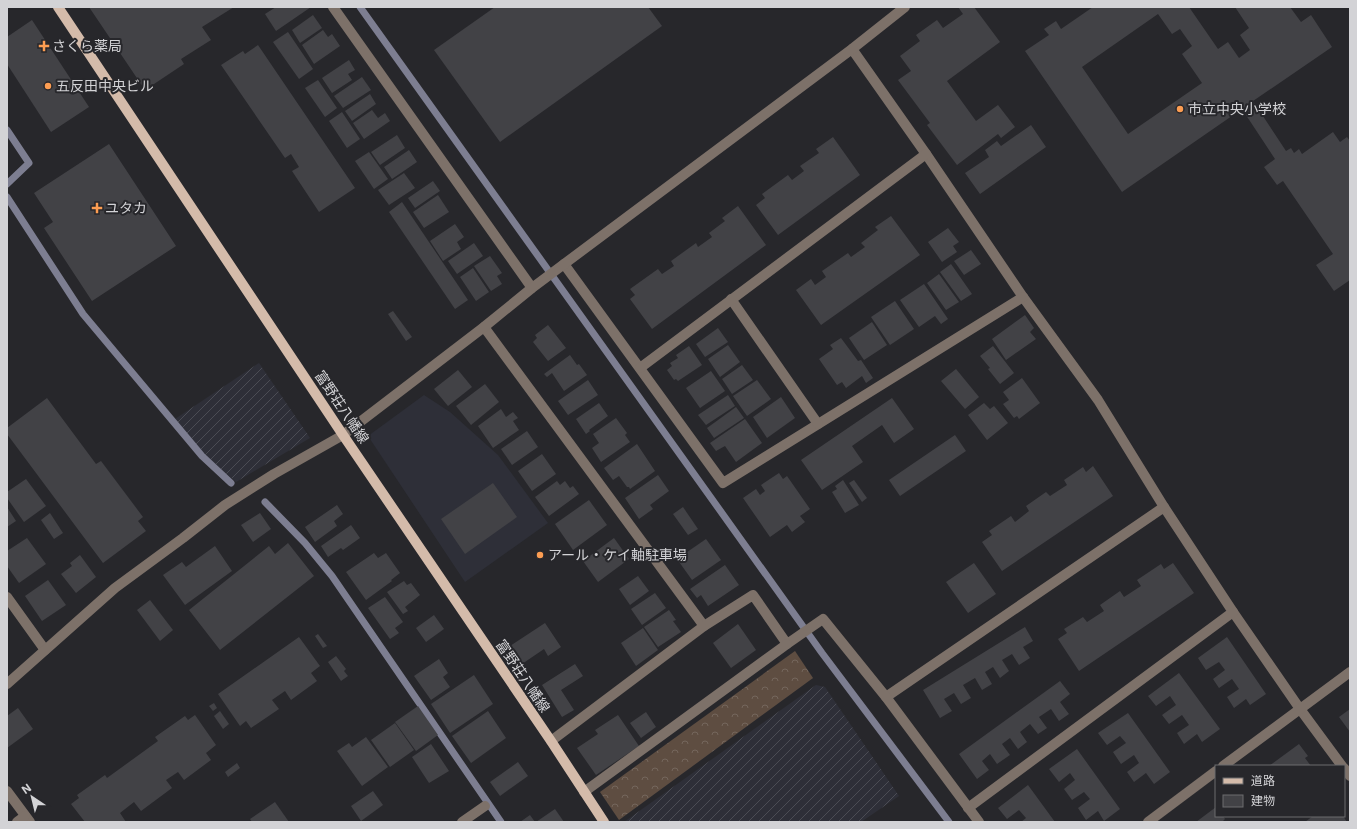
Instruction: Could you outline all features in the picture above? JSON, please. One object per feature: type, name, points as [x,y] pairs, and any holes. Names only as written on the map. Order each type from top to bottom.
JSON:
[{"type":"main road","name":"富野荘八幡線","points":[[58,7],[343,435],[604,822]]},
{"type":"street","points":[[333,7],[534,286]]},
{"type":"street","points":[[7,684],[115,588],[225,505],[274,474],[343,435],[484,327],[534,286],[852,49],[905,7]]},
{"type":"street","points":[[852,49],[926,154],[1023,297],[1098,400],[1164,507],[1233,612],[1300,709],[1342,765]]},
{"type":"street","points":[[640,368],[926,154]]},
{"type":"street","points":[[564,264],[723,484],[1023,297]]},
{"type":"street","points":[[731,299],[818,424]]},
{"type":"street","points":[[484,327],[704,626]]},
{"type":"street","points":[[886,697],[1164,507]]},
{"type":"street","points":[[551,742],[704,626],[753,595],[788,644]]},
{"type":"street","points":[[7,597],[45,650]]},
{"type":"street","points":[[968,808],[1233,612]]},
{"type":"street","points":[[584,792],[823,619],[886,697],[979,822]]},
{"type":"street","points":[[1224,765],[1350,672]]},
{"type":"street","points":[[1148,822],[1215,772]]},
{"type":"street","points":[[7,791],[27,819],[17,822]]},
{"type":"street","points":[[462,822],[485,806]]},
{"type":"shaded area","points":[[259,363],[310,438],[236,482],[205,455],[175,419]]},
{"type":"shaded area","points":[[424,395],[450,412],[498,455],[548,523],[465,582],[368,436]]},
{"type":"shaded area","points":[[816,685],[825,687],[899,796],[861,822],[624,822]]},
{"type":"green space","points":[[795,651],[813,678],[619,820],[600,792]]},
{"type":"building","points":[[89,7],[234,7],[202,27],[211,40],[181,59],[184,64],[145,90]]},
{"type":"building","points":[[276,7],[311,7],[276,31],[265,14]]},
{"type":"building","points":[[495,7],[648,7],[662,26],[500,142],[434,50]]},
{"type":"building","points":[[958,7],[974,7],[1000,42],[947,81],[976,121],[998,105],[1015,127],[1001,138],[998,134],[957,165],[927,125],[930,123],[898,80],[911,71],[900,56],[920,41],[916,35],[937,20],[943,28],[963,14]]},
{"type":"building","points":[[1093,7],[1189,7],[1218,49],[1228,42],[1239,58],[1250,50],[1240,35],[1249,28],[1235,7],[1290,7],[1301,22],[1311,15],[1332,47],[1253,101],[1286,151],[1291,148],[1294,153],[1299,149],[1302,154],[1333,132],[1340,142],[1347,137],[1350,141],[1350,280],[1334,291],[1316,265],[1333,254],[1283,181],[1277,185],[1264,167],[1275,159],[1242,109],[1122,192],[1025,51],[1049,35],[1044,29],[1056,21],[1061,29]],"holes":[[[1158,14],[1172,34],[1180,29],[1192,46],[1182,54],[1202,83],[1128,134],[1082,67]]]},
{"type":"building","points":[[313,15],[322,28],[300,43],[292,30]]},
{"type":"building","name":"五反田中央ビル","points":[[32,20],[89,107],[51,132],[7,64],[7,37]]},
{"type":"building","points":[[323,30],[328,37],[332,34],[340,46],[314,64],[302,45]]},
{"type":"building","points":[[288,32],[313,69],[299,79],[273,42]]},
{"type":"building","points":[[258,45],[355,188],[319,212],[292,171],[299,167],[291,154],[285,158],[221,65],[243,51],[245,54]]},
{"type":"building","points":[[349,60],[355,70],[348,74],[352,80],[332,93],[322,78]]},
{"type":"building","points":[[362,77],[371,90],[343,108],[334,96]]},
{"type":"building","points":[[318,80],[337,108],[325,117],[305,88]]},
{"type":"building","points":[[370,94],[376,104],[352,121],[345,111]]},
{"type":"building","points":[[372,110],[378,118],[385,113],[390,121],[364,139],[353,123]]},
{"type":"building","points":[[342,112],[360,139],[347,148],[329,121]]},
{"type":"building","points":[[1031,125],[1046,147],[980,194],[965,173],[989,157],[985,150],[997,141],[1001,146]]},
{"type":"building","points":[[397,135],[405,148],[380,165],[371,152]]},
{"type":"building","points":[[833,137],[860,175],[778,235],[756,205],[765,198],[762,194],[788,175],[792,180],[804,171],[800,166],[819,153],[816,149]]},
{"type":"building","name":"ユタカ","points":[[109,144],[176,246],[92,301],[44,228],[53,222],[34,193]]},
{"type":"building","points":[[409,150],[417,162],[392,179],[384,167]]},
{"type":"building","points":[[369,152],[388,179],[374,189],[355,161]]},
{"type":"building","points":[[404,173],[415,188],[389,205],[378,190]]},
{"type":"building","points":[[433,181],[440,191],[415,208],[408,198]]},
{"type":"building","points":[[438,195],[449,212],[424,228],[413,212]]},
{"type":"building","points":[[402,202],[468,300],[455,309],[389,212]]},
{"type":"building","points":[[738,206],[766,245],[652,329],[630,299],[635,295],[630,289],[658,269],[662,274],[674,266],[671,261],[696,243],[698,247],[712,237],[709,233],[725,221],[722,218]]},
{"type":"building","points":[[891,216],[920,255],[821,325],[796,290],[811,279],[815,285],[826,277],[822,271],[848,253],[851,257],[865,247],[861,243],[878,230],[875,227]]},
{"type":"building","points":[[455,224],[464,237],[457,242],[461,249],[443,261],[430,241]]},
{"type":"building","points":[[948,228],[959,242],[953,246],[957,252],[942,262],[928,242]]},
{"type":"building","points":[[474,243],[483,256],[457,274],[448,261]]},
{"type":"building","points":[[971,250],[981,264],[964,275],[954,261]]},
{"type":"building","points":[[490,256],[502,273],[497,276],[502,284],[491,291],[474,266]]},
{"type":"building","points":[[951,264],[972,294],[961,301],[940,272]]},
{"type":"building","points":[[473,268],[489,292],[476,301],[460,277]]},
{"type":"building","points":[[939,274],[959,302],[946,310],[927,283]]},
{"type":"building","points":[[924,284],[948,319],[941,324],[935,316],[919,327],[900,300]]},
{"type":"building","points":[[895,301],[914,329],[890,345],[871,317]]},
{"type":"building","points":[[393,311],[412,337],[406,341],[388,314]]},
{"type":"building","points":[[1025,315],[1034,328],[1030,332],[1036,339],[1006,360],[992,339]]},
{"type":"building","points":[[872,322],[887,345],[864,360],[849,338]]},
{"type":"building","points":[[548,325],[566,348],[548,361],[533,342],[537,338],[535,335]]},
{"type":"building","points":[[718,328],[728,342],[705,357],[696,344]]},
{"type":"building","points":[[841,338],[858,361],[861,360],[873,378],[866,383],[862,376],[846,388],[842,382],[837,385],[819,359],[833,349],[830,345]]},
{"type":"building","points":[[728,345],[740,362],[720,377],[708,359]]},
{"type":"building","points":[[689,346],[702,365],[678,381],[676,379],[674,380],[667,370],[672,366],[670,363],[678,358],[676,355]]},
{"type":"building","points":[[993,346],[1014,373],[1000,384],[980,356]]},
{"type":"building","points":[[570,355],[587,375],[564,391],[552,373],[547,377],[544,374]]},
{"type":"building","points":[[742,365],[753,380],[732,394],[722,379]]},
{"type":"building","points":[[956,369],[979,397],[965,409],[941,381]]},
{"type":"building","points":[[458,370],[472,387],[448,406],[434,389]]},
{"type":"building","points":[[711,371],[725,391],[700,408],[686,388]]},
{"type":"building","points":[[1022,378],[1040,403],[1019,419],[1017,416],[1014,418],[1003,404],[1009,400],[1003,392]]},
{"type":"building","points":[[588,380],[598,395],[568,415],[558,401]]},
{"type":"building","points":[[757,380],[771,399],[747,416],[733,396]]},
{"type":"building","points":[[485,384],[499,402],[471,425],[456,406]]},
{"type":"building","points":[[728,395],[735,406],[706,425],[698,415]]},
{"type":"building","points":[[781,397],[795,418],[767,438],[753,417]]},
{"type":"building","points":[[47,398],[96,464],[101,461],[143,517],[138,521],[146,531],[103,563],[7,434],[7,428]]},
{"type":"building","points":[[892,398],[914,429],[894,443],[882,425],[852,446],[863,462],[822,490],[801,460]]},
{"type":"building","points":[[599,403],[608,416],[586,434],[576,419]]},
{"type":"building","points":[[984,403],[990,409],[994,406],[1008,423],[987,440],[968,415]]},
{"type":"building","points":[[736,407],[744,418],[714,438],[707,428]]},
{"type":"building","points":[[501,409],[506,417],[513,412],[518,418],[513,421],[519,430],[493,448],[478,426]]},
{"type":"building","points":[[616,418],[627,433],[625,435],[630,442],[601,462],[592,448],[599,443],[593,434]]},
{"type":"building","points":[[745,419],[762,443],[736,462],[725,446],[716,451],[710,443]]},
{"type":"building","points":[[527,431],[538,447],[512,465],[501,449]]},
{"type":"building","points":[[955,435],[966,451],[900,496],[889,480]]},
{"type":"building","points":[[637,444],[655,471],[630,489],[619,476],[613,480],[604,468]]},
{"type":"building","points":[[542,454],[556,474],[532,491],[518,471]]},
{"type":"building","points":[[1093,466],[1113,496],[1002,571],[982,542],[992,535],[989,531],[1011,516],[1015,522],[1029,511],[1026,506],[1046,492],[1050,496],[1067,485],[1064,480],[1083,467],[1086,472]]},
{"type":"building","points":[[779,473],[783,479],[787,476],[810,509],[800,516],[805,522],[792,532],[787,525],[770,537],[743,498],[756,489],[760,495],[765,491],[761,485]]},
{"type":"building","points":[[658,475],[669,491],[650,505],[653,509],[639,519],[625,498]]},
{"type":"building","points":[[26,479],[46,506],[24,522],[7,498],[7,492]]},
{"type":"building","points":[[843,480],[859,505],[845,513],[832,492],[837,489],[835,486]]},
{"type":"building","points":[[854,480],[867,498],[862,502],[849,483]]},
{"type":"building","points":[[557,481],[560,485],[565,481],[570,488],[573,486],[579,494],[549,516],[535,497]]},
{"type":"building","points":[[493,483],[517,517],[465,554],[441,519]]},
{"type":"building","points":[[589,500],[607,525],[573,550],[555,524]]},
{"type":"building","points":[[337,505],[343,514],[334,521],[337,526],[315,542],[305,527]]},
{"type":"building","points":[[7,507],[16,521],[7,527]]},
{"type":"building","points":[[683,507],[698,529],[688,535],[673,514]]},
{"type":"building","points":[[50,513],[63,533],[54,539],[41,520]]},
{"type":"building","points":[[260,513],[271,529],[253,542],[241,525]]},
{"type":"building","points":[[351,525],[360,538],[343,550],[341,548],[328,557],[321,546]]},
{"type":"building","points":[[27,538],[46,564],[19,583],[7,566],[7,551]]},
{"type":"building","points":[[614,538],[629,559],[598,582],[583,561]]},
{"type":"building","points":[[706,539],[721,560],[692,580],[677,559]]},
{"type":"building","points":[[288,543],[314,576],[220,650],[189,610],[269,546],[275,554]]},
{"type":"building","points":[[215,546],[232,571],[185,605],[163,575],[182,562],[186,567]]},
{"type":"building","points":[[374,553],[378,558],[386,553],[400,573],[391,580],[392,581],[366,600],[346,572]]},
{"type":"building","points":[[80,555],[96,577],[76,593],[61,574],[72,566],[70,563]]},
{"type":"building","points":[[974,563],[996,594],[968,613],[946,582]]},
{"type":"building","points":[[1173,563],[1194,593],[1079,671],[1058,639],[1067,633],[1064,629],[1083,617],[1087,622],[1104,611],[1100,605],[1120,591],[1124,597],[1141,586],[1137,580],[1161,564],[1164,569]]},
{"type":"building","points":[[725,565],[739,585],[708,606],[701,595],[697,598],[690,589]]},
{"type":"building","points":[[638,576],[649,591],[630,605],[619,589]]},
{"type":"building","points":[[48,580],[66,605],[42,621],[25,596]]},
{"type":"building","points":[[404,581],[407,585],[411,583],[420,595],[405,607],[408,611],[403,614],[387,592]]},
{"type":"building","points":[[655,593],[666,608],[642,625],[631,609]]},
{"type":"building","points":[[385,597],[403,622],[395,628],[399,633],[390,639],[368,608]]},
{"type":"building","points":[[150,600],[173,630],[160,641],[137,610]]},
{"type":"building","points":[[669,610],[676,620],[673,621],[681,632],[658,647],[644,627]]},
{"type":"building","points":[[434,615],[444,629],[426,642],[416,628]]},
{"type":"building","points":[[545,623],[561,647],[548,656],[544,649],[522,664],[510,646]]},
{"type":"building","points":[[738,624],[756,650],[731,668],[713,643]]},
{"type":"building","points":[[1025,627],[1033,641],[1023,647],[1030,658],[1019,665],[1012,654],[1002,660],[1009,671],[1000,678],[993,667],[985,672],[992,684],[982,690],[975,678],[963,685],[971,698],[961,704],[954,693],[944,699],[952,711],[940,718],[923,690]]},
{"type":"building","points":[[643,628],[658,650],[636,666],[621,643]]},
{"type":"building","points":[[318,634],[327,646],[323,648],[315,636]]},
{"type":"building","points":[[299,637],[320,666],[311,673],[317,681],[291,700],[285,691],[272,700],[279,709],[251,728],[246,721],[240,726],[218,694]]},
{"type":"building","points":[[1227,637],[1266,694],[1250,705],[1246,699],[1234,708],[1227,697],[1239,689],[1232,679],[1219,688],[1213,679],[1225,670],[1219,662],[1206,670],[1198,658]]},
{"type":"building","points":[[336,656],[346,669],[344,671],[348,676],[341,681],[328,662]]},
{"type":"building","points":[[439,659],[448,673],[443,677],[450,687],[431,700],[414,676]]},
{"type":"building","points":[[575,664],[583,676],[561,690],[574,710],[562,717],[542,685]]},
{"type":"building","points":[[1179,673],[1220,729],[1202,742],[1197,734],[1184,744],[1177,733],[1189,725],[1182,715],[1169,724],[1162,715],[1176,705],[1170,696],[1156,706],[1148,696]]},
{"type":"building","points":[[474,675],[493,704],[450,733],[431,704]]},
{"type":"building","points":[[1060,681],[1070,694],[1060,702],[1069,714],[1059,721],[1051,709],[1039,717],[1047,728],[1038,734],[1030,724],[1020,732],[1027,742],[1018,749],[1010,738],[1002,744],[1010,755],[997,764],[990,754],[982,761],[989,770],[977,779],[959,754]]},
{"type":"building","points":[[214,703],[217,708],[213,711],[209,706]]},
{"type":"building","points":[[418,706],[438,735],[416,751],[395,722]]},
{"type":"building","points":[[18,708],[33,729],[7,748],[7,716]]},
{"type":"building","points":[[1350,709],[1350,732],[1339,717]]},
{"type":"building","points":[[220,711],[229,724],[223,729],[214,716]]},
{"type":"building","points":[[488,711],[506,738],[471,763],[452,736]]},
{"type":"building","points":[[646,712],[656,727],[641,738],[630,723]]},
{"type":"building","points":[[1128,713],[1170,772],[1154,784],[1146,773],[1134,782],[1127,772],[1139,763],[1134,755],[1121,764],[1113,752],[1126,743],[1120,736],[1107,745],[1098,733]]},
{"type":"building","points":[[195,715],[216,745],[206,753],[211,760],[184,780],[178,772],[166,780],[172,788],[141,811],[134,802],[120,813],[126,822],[85,822],[71,804],[79,798],[77,795],[105,775],[107,778],[158,741],[155,737],[185,716],[188,720]]},
{"type":"building","points":[[618,715],[639,746],[596,775],[577,748],[598,734],[595,730]]},
{"type":"building","points":[[395,723],[414,750],[390,767],[371,740]]},
{"type":"building","points":[[366,737],[388,767],[362,786],[337,751],[349,743],[352,747]]},
{"type":"building","points":[[431,744],[449,771],[429,783],[412,757]]},
{"type":"building","points":[[1299,744],[1308,756],[1305,758],[1310,765],[1270,765]]},
{"type":"building","points":[[1077,749],[1120,809],[1104,821],[1098,811],[1086,820],[1078,808],[1090,799],[1084,792],[1072,800],[1064,789],[1075,780],[1070,773],[1059,782],[1049,769]]},
{"type":"building","points":[[518,762],[528,776],[500,796],[490,782]]},
{"type":"building","points":[[237,763],[240,768],[228,777],[225,772]]},
{"type":"building","points":[[1028,785],[1055,822],[1021,822],[1026,818],[1019,810],[1007,819],[998,808]]},
{"type":"building","points":[[373,791],[383,805],[361,821],[351,806]]},
{"type":"building","points":[[275,802],[289,822],[252,822],[250,819]]},
{"type":"building","points":[[1215,808],[1215,817],[1224,817],[1225,819],[1222,822],[1196,822]]},
{"type":"building","points":[[555,809],[564,822],[536,822]]},
{"type":"building","points":[[530,815],[535,822],[520,822]]},
{"type":"building","points":[[1312,817],[1344,817],[1347,822],[1305,822]]},
{"type":"waterway","points":[[360,7],[822,653],[949,822]]},
{"type":"waterway","points":[[7,130],[29,163],[7,184]]},
{"type":"waterway","points":[[7,197],[83,314],[202,456],[231,483]]},
{"type":"waterway","points":[[265,502],[305,543],[332,576],[501,822]]},
{"type":"place","name":"さくら薬局","points":[[44,46]]},
{"type":"place","name":"五反田中央ビル","points":[[48,86]]},
{"type":"place","name":"市立中央小学校","points":[[1180,109]]},
{"type":"place","name":"ユタカ","points":[[97,208]]},
{"type":"place","name":"アール・ケイ軸駐車場","points":[[540,555]]}]
